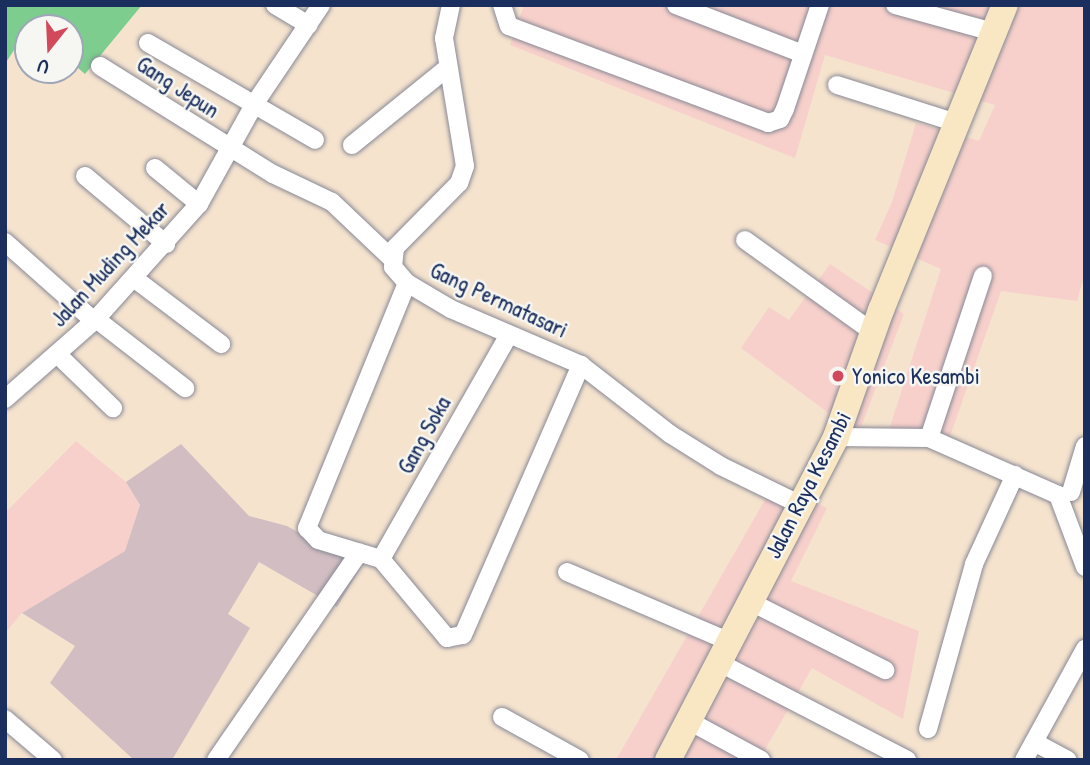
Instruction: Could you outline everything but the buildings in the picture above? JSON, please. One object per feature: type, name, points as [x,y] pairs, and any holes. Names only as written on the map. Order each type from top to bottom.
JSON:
[{"type":"street","points":[[275,5],[308,25]]},
{"type":"street","name":"Jalan Muding Mekar","points":[[10,388],[57,354],[95,320],[135,279],[199,204],[255,103],[321,5]]},
{"type":"street","points":[[391,258],[395,248],[459,183],[464,166],[464,144],[447,68],[444,38],[451,5]]},
{"type":"street","points":[[502,5],[509,26],[768,122],[780,119],[820,5]]},
{"type":"street","points":[[676,5],[803,54]]},
{"type":"street","points":[[895,5],[997,33]]},
{"type":"street","name":"Jalan Raya Kesambi","points":[[668,760],[836,437],[874,332],[997,33],[1005,5]]},
{"type":"street","points":[[148,43],[315,140]]},
{"type":"street","name":"Gang Jepun","points":[[100,66],[230,149],[332,202],[391,258]]},
{"type":"street","points":[[352,145],[447,68]]},
{"type":"street","points":[[837,85],[960,124]]},
{"type":"street","points":[[155,168],[199,204]]},
{"type":"street","points":[[85,176],[166,244]]},
{"type":"street","points":[[745,240],[874,332]]},
{"type":"street","points":[[5,242],[95,320],[185,388]]},
{"type":"street","name":"Gang Permatasari","points":[[391,258],[407,283],[508,336],[581,365],[670,434],[721,466],[799,504]]},
{"type":"street","points":[[929,438],[983,276]]},
{"type":"street","points":[[135,279],[221,344]]},
{"type":"street","points":[[407,283],[307,528],[318,540],[381,559],[447,638],[463,635],[581,365]]},
{"type":"street","name":"Gang Soka","points":[[381,559],[508,336]]},
{"type":"street","points":[[57,354],[113,408]]},
{"type":"street","points":[[836,437],[929,438],[1015,475],[1071,493]]},
{"type":"street","points":[[1085,446],[1071,493],[1085,567]]},
{"type":"street","points":[[928,729],[974,564],[1015,475]]},
{"type":"street","points":[[216,760],[359,552]]},
{"type":"street","points":[[567,572],[725,652],[907,760]]},
{"type":"street","points":[[749,601],[885,670]]},
{"type":"street","points":[[1024,760],[1078,675],[1085,649]]},
{"type":"street","points":[[502,717],[580,760]]},
{"type":"street","points":[[5,719],[53,760]]},
{"type":"street","points":[[689,721],[761,760]]},
{"type":"street","points":[[1034,742],[1068,760]]},
{"type":"shaded area","points":[[524,5],[1085,5],[1085,272],[1077,301],[1001,291],[948,442],[885,442],[941,269],[875,240],[892,202],[916,123],[979,141],[995,105],[825,55],[795,158],[510,45]]},
{"type":"shaded area","points":[[830,264],[904,314],[858,435],[741,348],[769,307],[789,320]]},
{"type":"shaded area","points":[[76,441],[126,482],[140,505],[125,551],[22,613],[5,633],[5,513]]},
{"type":"shaded area","points":[[181,444],[249,516],[287,526],[361,567],[337,607],[259,562],[228,614],[250,628],[172,760],[134,760],[50,683],[75,646],[22,613],[125,551],[140,505],[126,482]]},
{"type":"shaded area","points":[[774,484],[827,508],[791,581],[919,631],[903,719],[812,668],[759,760],[616,760]]},
{"type":"green space","points":[[5,5],[142,5],[85,74],[84,14],[14,14],[14,50],[5,64]]},
{"type":"place","name":"Yonico Kesambi","points":[[838,376]]}]
